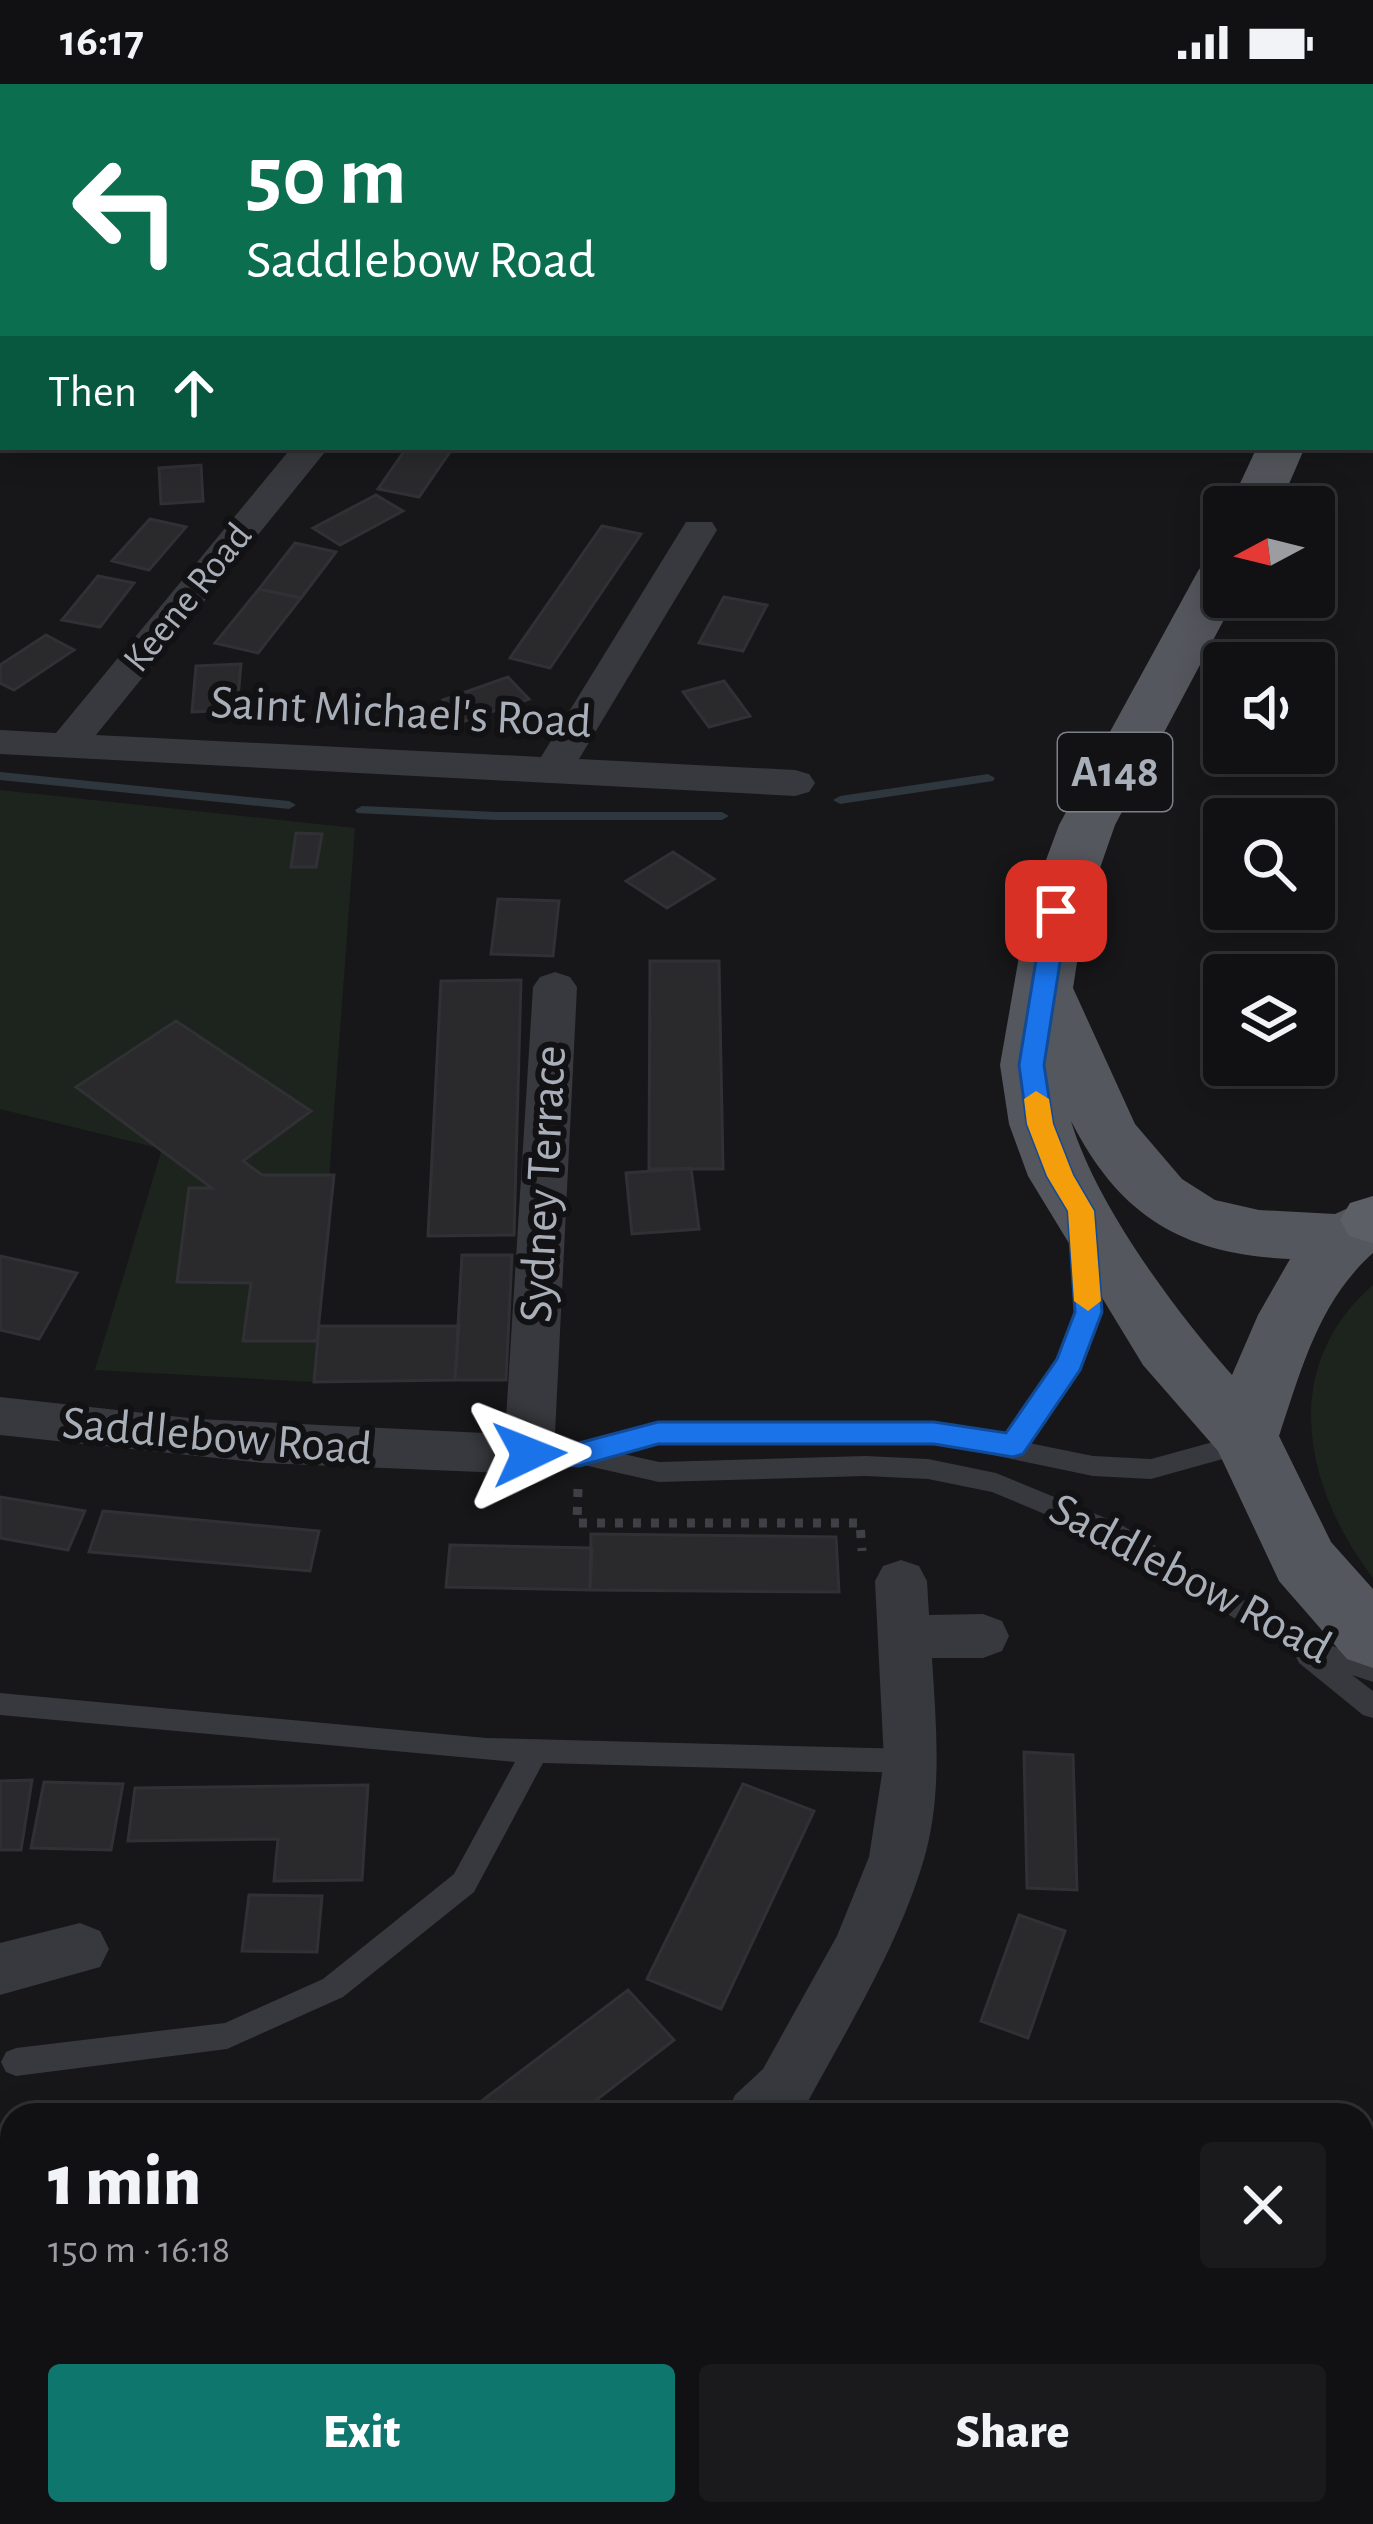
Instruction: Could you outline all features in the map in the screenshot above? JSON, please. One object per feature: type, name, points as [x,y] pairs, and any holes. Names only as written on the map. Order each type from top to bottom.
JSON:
[{"type":"main road","points":[[1263,486],[1280,450]]},
{"type":"main road","name":"A148","points":[[1203,610],[1087,825],[1056,911],[1031,1065],[1040,1124],[1060,1176],[1167,1347],[1245,1440],[1304,1562],[1373,1639]]},
{"type":"main road","points":[[1043,987],[1112,1144],[1142,1184],[1183,1213],[1232,1230],[1365,1224]]},
{"type":"main road","points":[[1245,1440],[1275,1348],[1310,1283],[1365,1224]]},
{"type":"street","name":"Keene Road","points":[[68,744],[307,452]]},
{"type":"street","points":[[551,773],[699,530]]},
{"type":"street","name":"Saint Michael's Road","points":[[0,742],[796,783]]},
{"type":"street","name":"Sydney Terrace","points":[[529,1454],[555,987]]},
{"type":"street","name":"Saddlebow Road","points":[[0,1416],[99,1431],[325,1450],[529,1454]]},
{"type":"street","points":[[768,2103],[784,2088],[860,1947],[897,1857],[911,1761],[901,1580]]},
{"type":"street","points":[[904,1636],[983,1636]]},
{"type":"street","points":[[0,1969],[80,1949]]},
{"type":"lane","name":"Saddlebow Road","points":[[1013,1446],[1070,1363],[1089,1312],[1081,1211]]},
{"type":"lane","name":"Saddlebow Road","points":[[579,1454],[658,1433],[887,1431],[1013,1446],[1093,1466],[1151,1469],[1245,1440]]},
{"type":"lane","name":"Saddlebow Road","points":[[529,1454],[579,1454],[659,1472],[866,1466],[928,1469],[996,1483],[1066,1508],[1111,1531],[1292,1642],[1373,1671]]},
{"type":"lane","points":[[1292,1642],[1373,1707]]},
{"type":"lane","points":[[0,1704],[535,1751],[911,1761]]},
{"type":"lane","points":[[16,2062],[227,2036],[333,1988],[464,1883],[535,1751]]},
{"type":"path","points":[[579,1454],[577,1523],[860,1523],[863,1581],[901,1580]]},
{"type":"shaded area","points":[[0,790],[355,828],[314,1382],[95,1370],[162,1149],[0,1109]]},
{"type":"shaded area","points":[[1373,1285],[1373,1578],[1331,1506],[1312,1429],[1313,1391],[1323,1353],[1343,1318]]},
{"type":"building","points":[[405,450],[451,450],[419,497],[378,489]]},
{"type":"building","points":[[201,465],[203,501],[161,504],[159,468]]},
{"type":"building","points":[[376,495],[403,511],[340,545],[313,528]]},
{"type":"building","points":[[150,519],[186,527],[149,570],[112,561]]},
{"type":"building","points":[[602,526],[641,534],[550,668],[510,658]]},
{"type":"building","points":[[295,543],[336,552],[301,598],[259,589]]},
{"type":"building","points":[[98,576],[134,583],[100,627],[62,620]]},
{"type":"building","points":[[259,589],[301,598],[258,653],[215,643]]},
{"type":"building","points":[[724,597],[767,605],[743,651],[699,643]]},
{"type":"building","points":[[46,635],[74,650],[14,690],[0,683],[0,665]]},
{"type":"building","points":[[241,664],[237,710],[192,712],[196,666]]},
{"type":"building","points":[[508,677],[529,699],[462,722],[443,700]]},
{"type":"building","points":[[724,681],[750,716],[709,727],[683,692]]},
{"type":"building","points":[[296,833],[322,834],[316,867],[291,867]]},
{"type":"building","points":[[673,852],[714,879],[667,908],[626,881]]},
{"type":"building","points":[[498,899],[559,901],[553,956],[491,954]]},
{"type":"building","points":[[650,961],[719,961],[723,1169],[649,1169]]},
{"type":"building","points":[[521,980],[514,1235],[428,1236],[441,981]]},
{"type":"building","points":[[176,1021],[311,1111],[243,1161],[262,1175],[334,1175],[317,1341],[243,1341],[251,1283],[177,1282],[189,1188],[212,1188],[76,1087]]},
{"type":"building","points":[[691,1168],[699,1229],[632,1234],[626,1173]]},
{"type":"building","points":[[462,1255],[512,1255],[506,1380],[455,1380]]},
{"type":"building","points":[[0,1256],[77,1273],[39,1339],[0,1330]]},
{"type":"building","points":[[319,1326],[459,1326],[455,1380],[314,1382]]},
{"type":"building","points":[[0,1497],[85,1511],[68,1550],[0,1538]]},
{"type":"building","points":[[103,1511],[319,1531],[310,1571],[89,1552]]},
{"type":"building","points":[[591,1534],[836,1537],[839,1592],[590,1590]]},
{"type":"building","points":[[450,1545],[592,1548],[590,1590],[446,1587]]},
{"type":"building","points":[[1024,1752],[1073,1755],[1077,1890],[1027,1888]]},
{"type":"building","points":[[32,1780],[21,1850],[0,1850],[0,1781]]},
{"type":"building","points":[[44,1782],[123,1784],[111,1850],[31,1848]]},
{"type":"building","points":[[743,1784],[814,1811],[721,2009],[647,1979]]},
{"type":"building","points":[[368,1785],[362,1880],[274,1881],[278,1839],[128,1841],[135,1788]]},
{"type":"building","points":[[249,1895],[322,1896],[317,1952],[242,1951]]},
{"type":"building","points":[[1019,1915],[1065,1931],[1028,2038],[981,2021]]},
{"type":"building","points":[[628,1990],[674,2040],[593,2103],[479,2103]]},
{"type":"waterway","points":[[0,776],[289,805]]},
{"type":"waterway","points":[[840,800],[988,778]]},
{"type":"waterway","points":[[362,810],[496,816],[722,816]]},
{"type":"slow traffic","points":[[1036,1099],[1040,1124],[1060,1176],[1081,1211],[1088,1301]]},
{"type":"route","points":[[529,1454],[579,1454],[658,1433],[863,1430],[934,1433],[1013,1446],[1070,1363],[1089,1312],[1081,1211],[1060,1176],[1040,1124],[1031,1065],[1056,911]]}]
